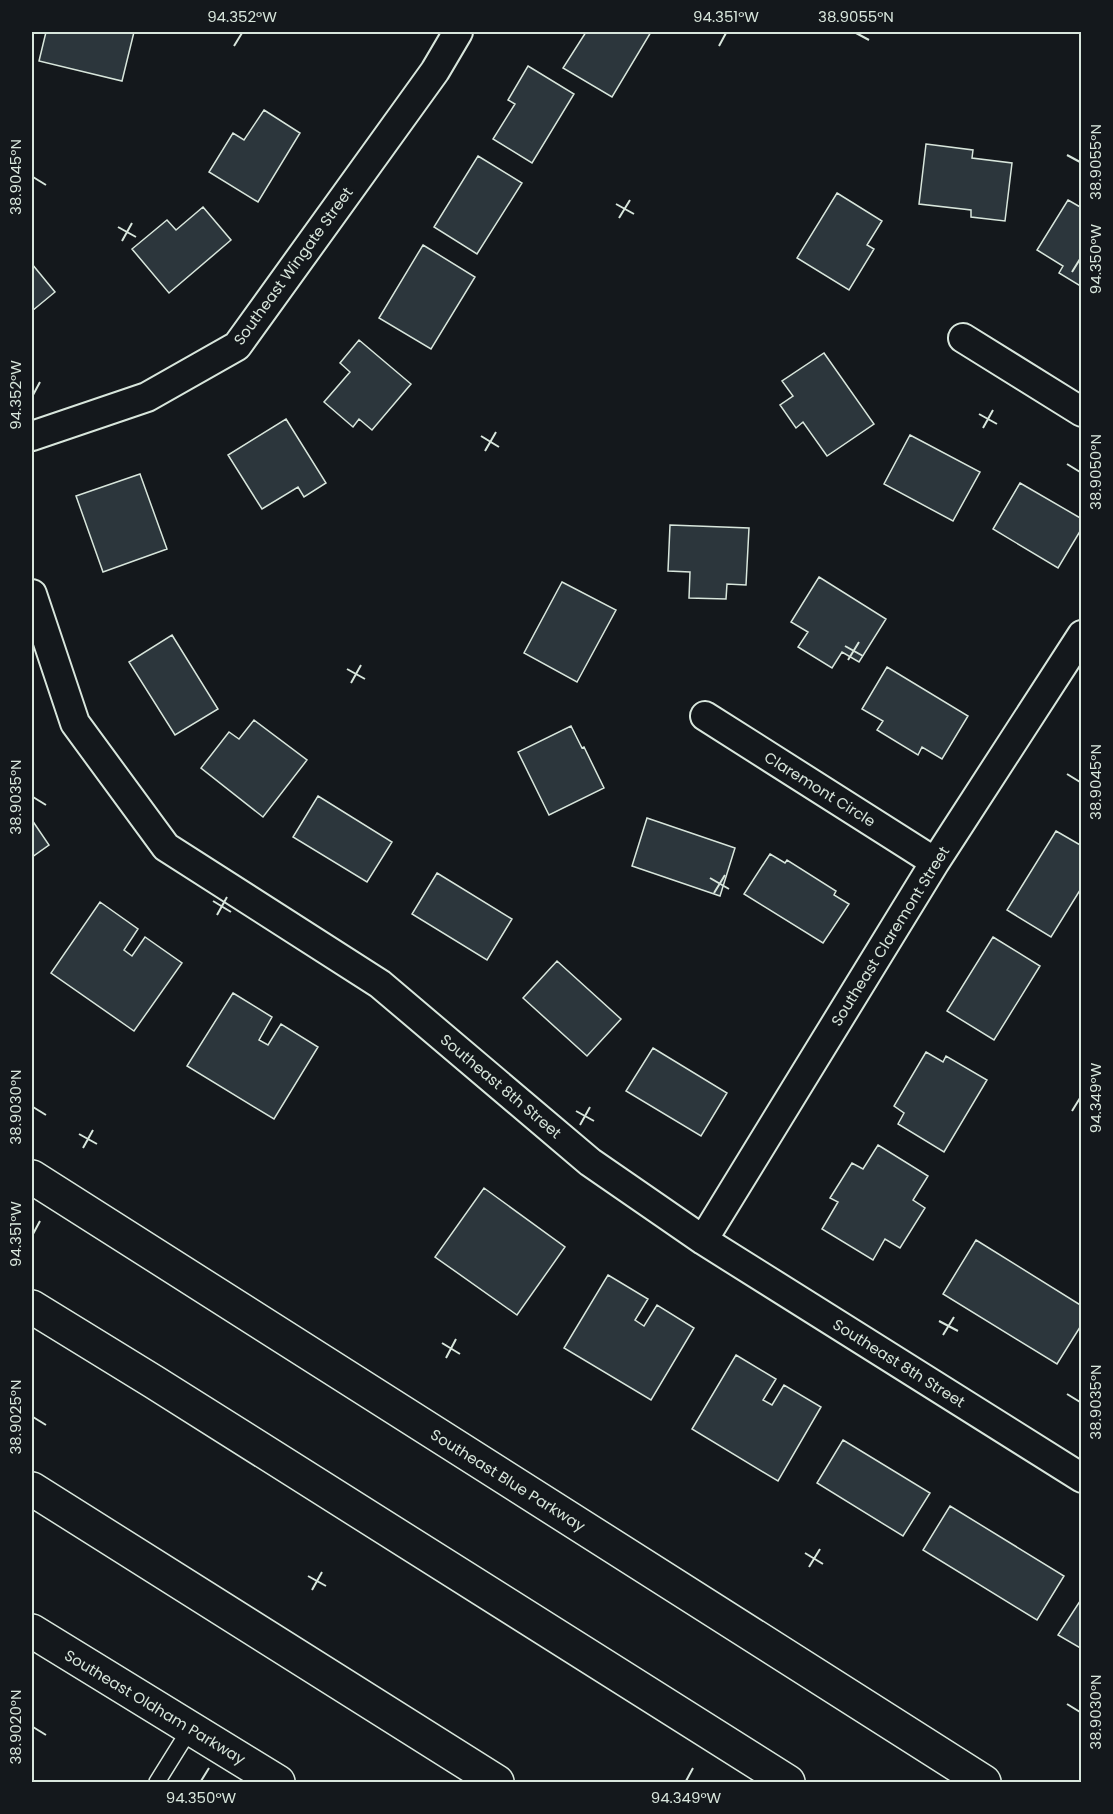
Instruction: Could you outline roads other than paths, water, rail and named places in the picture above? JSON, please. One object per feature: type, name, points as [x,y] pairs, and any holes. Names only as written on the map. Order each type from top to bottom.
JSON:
[{"type":"main road","name":"Southeast Blue Parkway","points":[[32,1177],[984,1782]]},
{"type":"main road","points":[[32,1307],[788,1782]]},
{"type":"main road","points":[[32,1489],[496,1782]]},
{"type":"main road","name":"Southeast Oldham Parkway","points":[[32,1631],[278,1782]]},
{"type":"street","name":"Southeast Wingate Street","points":[[32,436],[147,397],[237,346],[435,71],[458,32]]},
{"type":"street","points":[[963,338],[1082,412]]},
{"type":"street","name":"Southeast 8th Street","points":[[32,594],[75,723],[165,846],[380,984],[590,1162],[703,1240],[1082,1478]]},
{"type":"street","name":"Southeast Claremont Street","points":[[703,1240],[935,862],[1082,635]]},
{"type":"street","name":"Claremont Circle","points":[[705,716],[935,862]]},
{"type":"lane","points":[[157,1782],[190,1729]]}]
